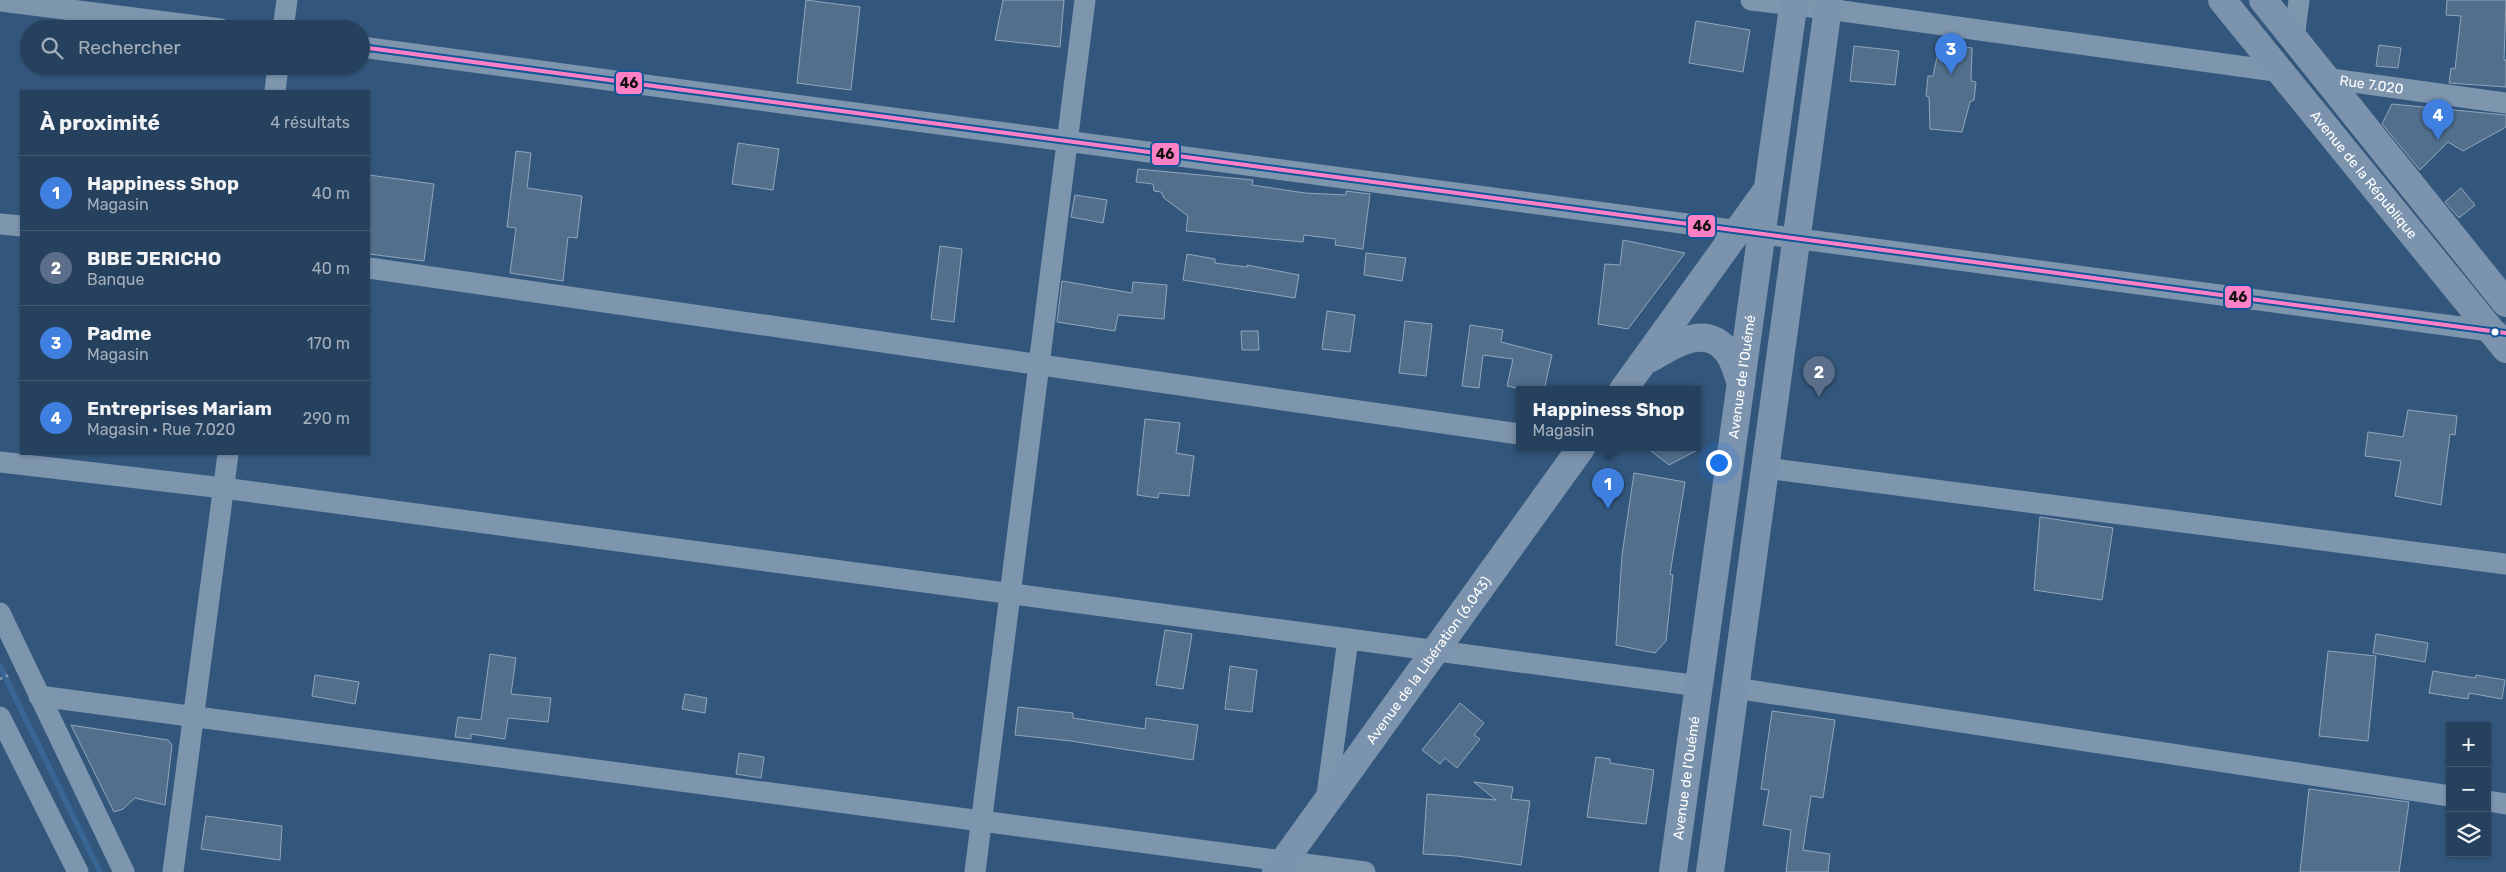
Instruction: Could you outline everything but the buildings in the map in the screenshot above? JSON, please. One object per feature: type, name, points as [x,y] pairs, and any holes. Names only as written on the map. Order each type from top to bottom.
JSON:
[{"type":"main road","name":"Avenue de la République","points":[[2222,0],[2501,338]]},
{"type":"main road","name":"Avenue de la République","points":[[2263,0],[2506,303]]},
{"type":"main road","points":[[1626,386],[1749,233],[1768,189],[1793,3]]},
{"type":"main road","points":[[1710,872],[1829,4]]},
{"type":"main road","name":"Avenue de l'Ouémé","points":[[1673,872],[1741,383],[1749,233]]},
{"type":"main road","points":[[1642,364],[1680,341],[1699,337],[1718,342],[1730,355],[1741,383]]},
{"type":"main road","name":"Avenue de la Libération (6.043)","points":[[1280,867],[1579,451]]},
{"type":"street","points":[[0,0],[152,20]]},
{"type":"street","points":[[284,20],[287,0]]},
{"type":"street","points":[[975,872],[1085,0]]},
{"type":"street","points":[[1751,0],[1829,4],[2282,72]]},
{"type":"street","points":[[2294,38],[2299,0]]},
{"type":"street","points":[[370,48],[1068,140],[1796,239],[2501,338]]},
{"type":"street","points":[[275,90],[277,75]]},
{"type":"street","name":"Rue 7.020","points":[[2324,78],[2506,103]]},
{"type":"street","points":[[0,224],[20,226]]},
{"type":"street","points":[[370,268],[1039,363],[1516,434]]},
{"type":"street","points":[[173,872],[228,455]]},
{"type":"street","points":[[0,462],[223,488],[1699,686]]},
{"type":"street","points":[[1765,468],[2506,564]]},
{"type":"street","points":[[0,613],[124,872]]},
{"type":"street","points":[[1326,802],[1348,639]]},
{"type":"street","points":[[1735,688],[2446,795]]},
{"type":"street","points":[[39,696],[981,821],[1280,867],[1365,872]]},
{"type":"street","points":[[0,717],[78,872]]},
{"type":"street","points":[[2491,802],[2506,804]]},
{"type":"waterway","points":[[0,666],[100,872]]},
{"type":"transit line","name":"46","points":[[370,48],[2506,333]]},
{"type":"place","name":"Padme","points":[[1951,74]]},
{"type":"place","name":"Entreprises Mariam","points":[[2438,140]]},
{"type":"place","name":"BIBE JERICHO","points":[[1819,397]]},
{"type":"place","name":"Happiness Shop","points":[[1608,509]]}]
